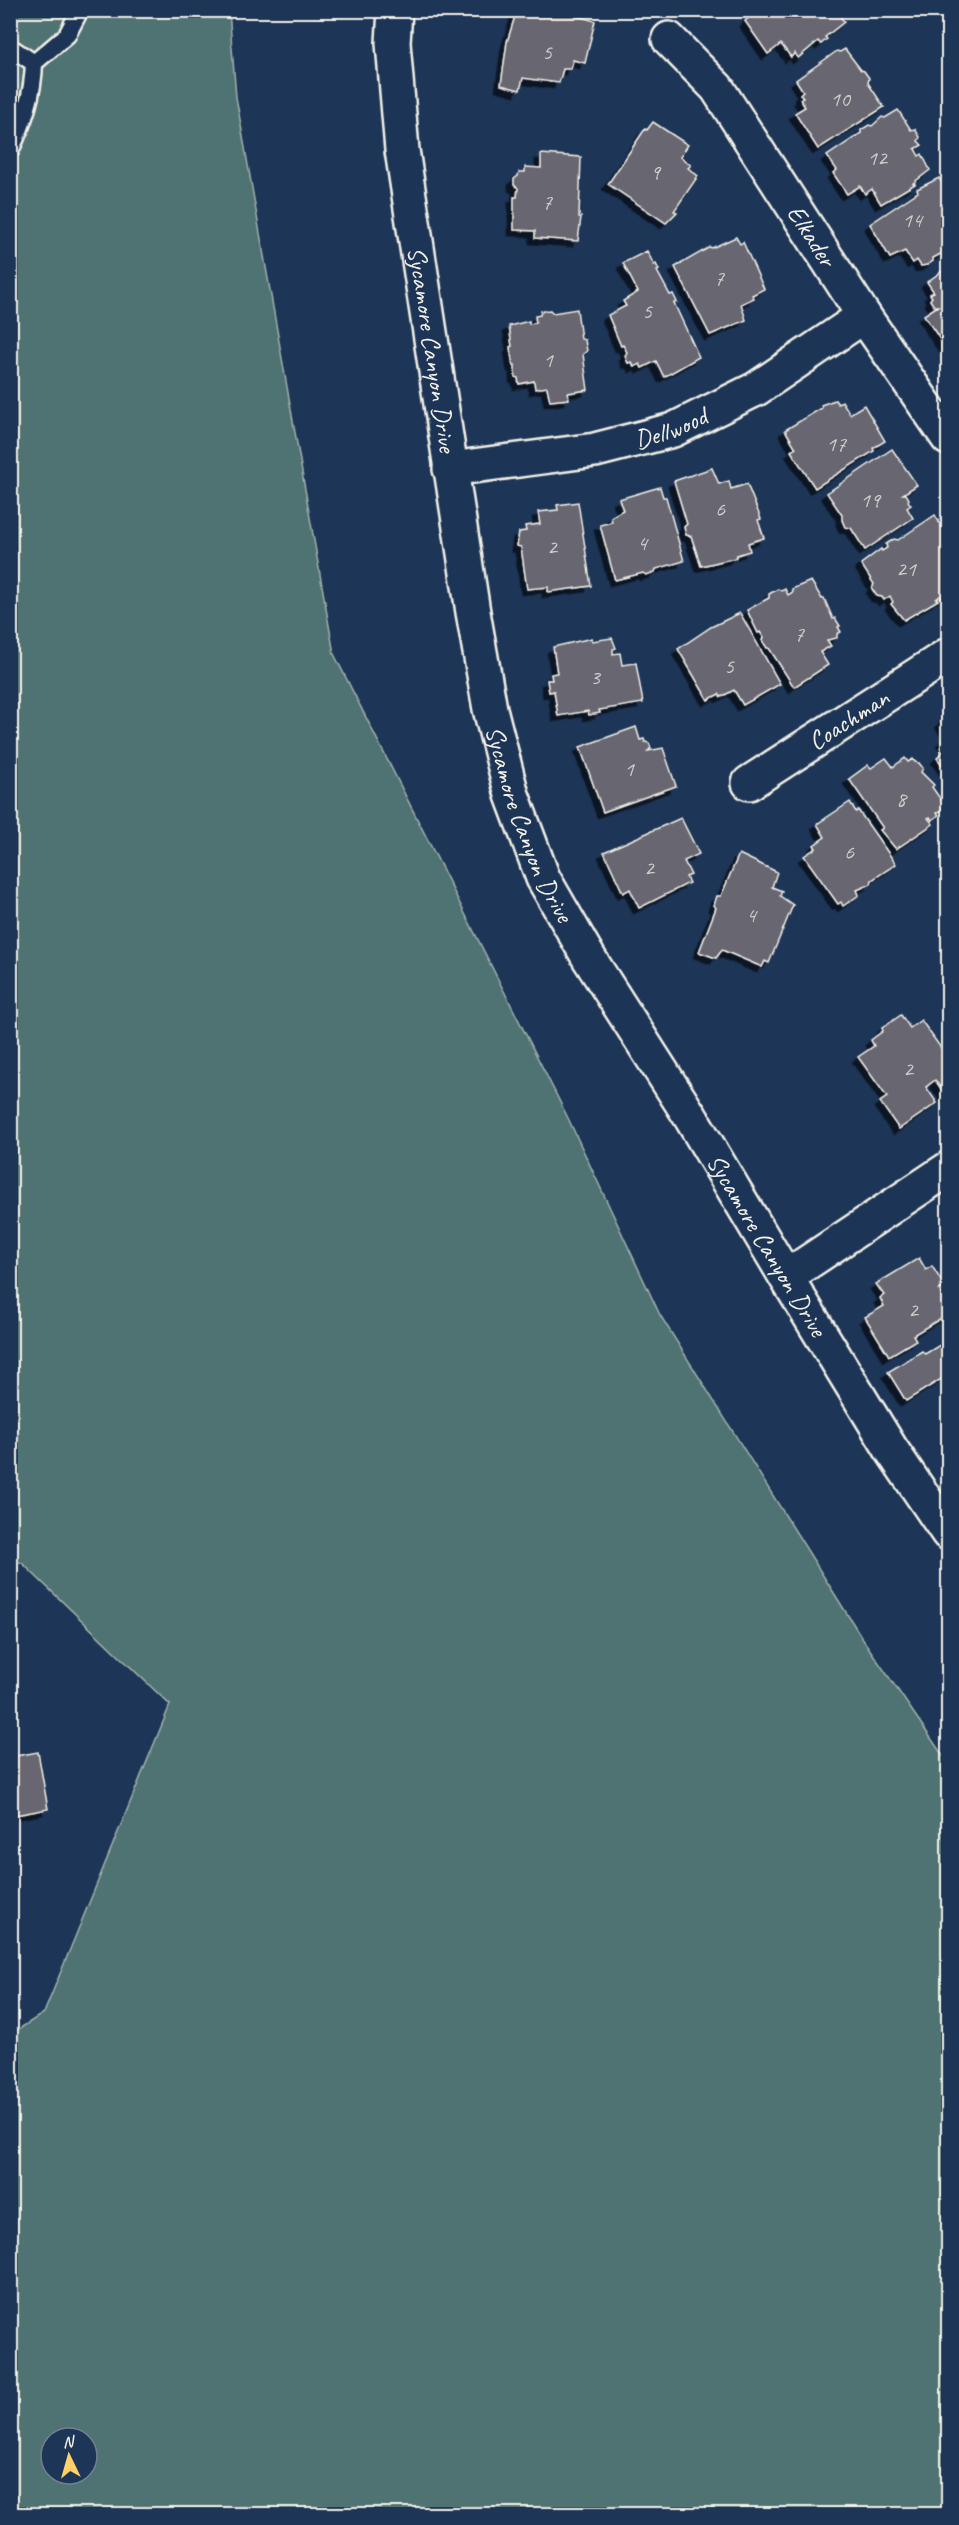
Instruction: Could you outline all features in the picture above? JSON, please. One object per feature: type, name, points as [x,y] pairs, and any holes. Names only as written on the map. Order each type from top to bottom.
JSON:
[{"type":"street","name":"Sycamore Canyon Drive","points":[[395,10],[393,43],[402,150],[450,469],[490,709],[512,795],[543,878],[589,958],[690,1116],[891,1449],[948,1533]]},
{"type":"street","name":"Elkader","points":[[669,39],[717,88],[864,316],[948,438]]},
{"type":"street","name":"Dellwood","points":[[450,469],[595,450],[673,430],[756,389],[864,316]]},
{"type":"street","name":"Coachman","points":[[748,783],[948,656]]},
{"type":"street","points":[[786,1278],[948,1168]]},
{"type":"lane","points":[[10,151],[26,115],[33,89],[34,63],[67,35],[80,10]]},
{"type":"lane","points":[[10,47],[34,63]]},
{"type":"green space","points":[[11,11],[229,11],[236,97],[334,654],[567,1116],[660,1315],[864,1641],[948,1763],[948,2514],[11,2514],[11,2034],[44,2013],[170,1705],[22,1563],[11,1560]]},
{"type":"building","points":[[517,10],[556,10],[595,21],[585,63],[573,60],[571,69],[563,69],[559,83],[523,78],[520,90],[501,85],[507,42]]},
{"type":"building","points":[[756,10],[837,10],[844,22],[825,37],[827,39],[821,44],[818,41],[798,58],[795,53],[791,57],[781,44],[768,54],[745,21]]},
{"type":"building","points":[[845,49],[869,78],[868,83],[884,107],[818,149],[795,113],[805,107],[800,99],[803,98],[800,94],[803,91],[796,80],[837,51]]},
{"type":"building","points":[[898,110],[911,130],[915,129],[920,137],[918,141],[922,145],[915,149],[919,156],[922,154],[930,170],[913,183],[915,184],[881,204],[872,189],[865,194],[860,186],[847,194],[833,173],[837,170],[827,156],[861,133],[861,130]]},
{"type":"building","points":[[653,122],[688,145],[680,157],[691,165],[688,168],[698,176],[674,211],[677,212],[666,223],[608,184],[645,129],[647,130]]},
{"type":"building","points":[[541,154],[581,157],[579,217],[581,217],[578,241],[535,238],[535,231],[514,230],[514,197],[517,197],[518,188],[514,185],[514,179],[519,172],[525,172],[525,167],[541,168]]},
{"type":"building","points":[[939,178],[948,193],[948,246],[946,247],[948,250],[933,258],[933,261],[927,265],[921,266],[917,260],[913,263],[905,251],[890,258],[870,224],[918,192],[917,189]]},
{"type":"building","points":[[736,237],[740,244],[743,242],[764,289],[752,295],[754,298],[741,304],[746,320],[710,335],[675,267],[710,247]]},
{"type":"building","points":[[647,251],[654,265],[656,264],[659,270],[657,271],[670,295],[673,294],[677,302],[674,303],[699,357],[664,377],[656,361],[642,368],[640,364],[634,367],[632,362],[628,363],[625,356],[627,352],[623,345],[621,346],[608,315],[626,306],[623,301],[638,292],[623,263]]},
{"type":"building","points":[[948,267],[947,350],[924,315],[938,306],[934,306],[930,300],[932,297],[930,294],[934,292],[927,282]]},
{"type":"building","points":[[577,309],[581,339],[585,340],[587,351],[583,354],[588,390],[568,393],[569,399],[550,401],[547,387],[535,389],[534,381],[519,384],[518,378],[515,377],[509,326],[529,321],[529,324],[536,323],[535,316],[540,315],[541,311],[550,310],[553,313]]},
{"type":"building","points":[[835,400],[838,404],[842,401],[850,414],[864,405],[885,441],[873,448],[874,451],[815,488],[791,451],[796,448],[785,430],[822,408],[821,405]]},
{"type":"building","points":[[892,449],[917,485],[903,494],[906,494],[909,499],[911,505],[907,508],[913,518],[865,550],[851,528],[845,527],[842,515],[827,493]]},
{"type":"building","points":[[712,468],[719,484],[729,481],[731,489],[747,484],[761,519],[758,520],[764,538],[748,543],[750,551],[737,555],[735,558],[701,566],[691,536],[686,535],[684,527],[687,524],[674,481]]},
{"type":"building","points":[[660,487],[663,497],[666,497],[684,561],[656,569],[655,572],[646,575],[643,573],[615,580],[600,525],[612,522],[611,517],[623,510],[619,499]]},
{"type":"building","points":[[578,502],[591,586],[548,592],[548,587],[527,589],[521,547],[517,546],[519,532],[526,531],[525,526],[540,524],[538,512],[558,510],[557,505]]},
{"type":"building","points":[[935,515],[948,538],[948,559],[945,561],[948,572],[945,575],[948,580],[948,593],[904,620],[891,604],[893,602],[890,596],[884,600],[877,596],[872,589],[874,584],[861,564],[881,549],[882,551],[887,548],[886,544],[894,539],[898,540]]},
{"type":"building","points":[[811,581],[822,599],[824,598],[841,632],[837,634],[837,638],[827,640],[831,646],[820,652],[828,665],[794,687],[762,640],[764,638],[760,632],[758,633],[747,610],[769,598],[769,594],[778,589],[781,591],[785,589],[788,595],[793,592],[792,589]]},
{"type":"building","points":[[740,613],[780,684],[743,705],[734,690],[721,697],[719,694],[708,700],[678,649],[711,627]]},
{"type":"building","points":[[592,638],[592,641],[612,638],[616,648],[613,649],[613,654],[620,653],[622,665],[636,663],[643,703],[599,710],[600,713],[589,715],[588,711],[558,716],[554,691],[549,692],[547,680],[552,680],[551,674],[557,673],[553,647]]},
{"type":"building","points":[[948,715],[948,732],[941,722]]},
{"type":"building","points":[[636,727],[640,740],[644,739],[649,743],[651,748],[648,751],[663,748],[676,786],[603,812],[580,747]]},
{"type":"building","points":[[948,735],[948,746],[942,741]]},
{"type":"building","points":[[948,746],[948,770],[946,770],[937,758]]},
{"type":"building","points":[[886,758],[893,767],[905,758],[908,762],[913,759],[919,763],[923,768],[921,772],[934,785],[932,787],[946,807],[932,820],[928,818],[933,824],[896,849],[880,830],[883,828],[849,779],[868,765],[871,768]]},
{"type":"building","points":[[850,802],[896,864],[872,880],[871,884],[857,890],[859,895],[843,906],[841,902],[838,904],[804,856],[816,848],[814,845],[825,837],[817,824]]},
{"type":"building","points":[[681,818],[699,854],[684,861],[691,875],[686,877],[689,883],[639,908],[630,889],[623,893],[604,852]]},
{"type":"building","points":[[739,854],[777,872],[772,887],[782,891],[780,896],[793,905],[769,963],[765,961],[762,967],[722,950],[716,958],[699,952],[716,908],[714,905],[717,896],[721,896]]},
{"type":"building","points":[[901,1015],[910,1028],[921,1020],[948,1058],[948,1095],[947,1097],[935,1080],[926,1087],[937,1103],[899,1129],[880,1102],[887,1097],[858,1057],[874,1046],[871,1040],[883,1031],[882,1028]]},
{"type":"building","points":[[919,1258],[926,1270],[932,1266],[945,1287],[939,1290],[948,1305],[948,1314],[913,1335],[916,1340],[889,1356],[865,1317],[884,1306],[880,1298],[884,1295],[876,1284]]},
{"type":"building","points":[[948,1340],[948,1380],[946,1376],[906,1401],[888,1372],[922,1351],[925,1354]]},
{"type":"building","points":[[38,1752],[48,1809],[10,1816],[10,1757]]}]
